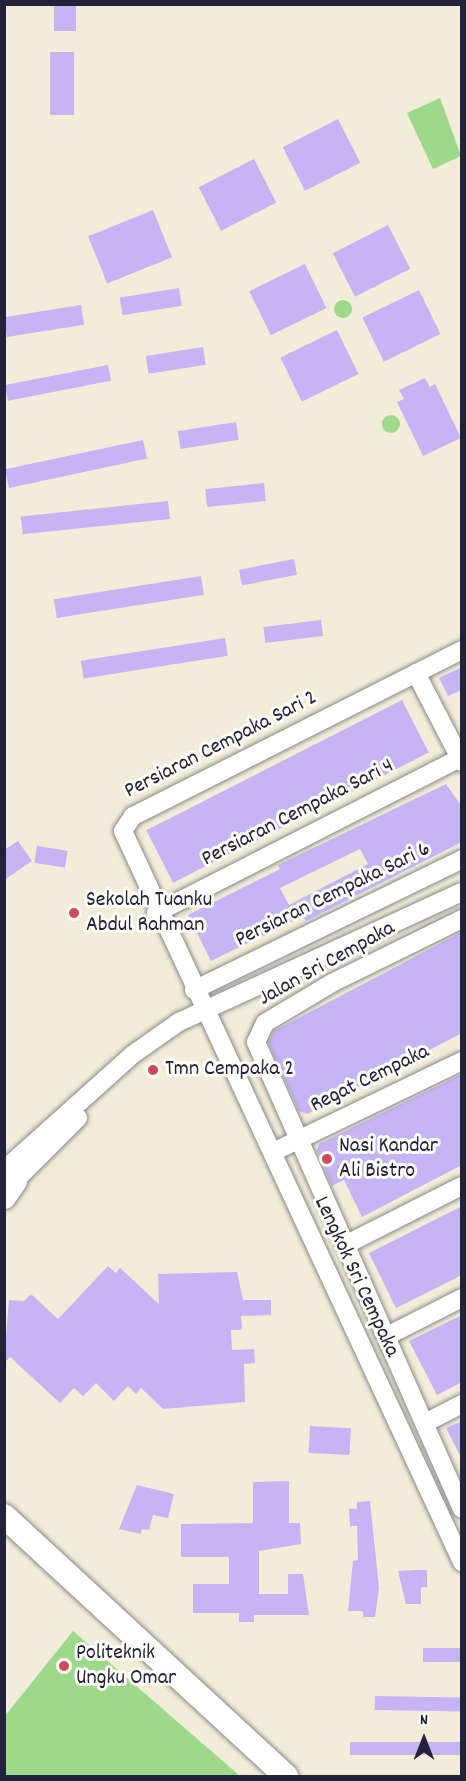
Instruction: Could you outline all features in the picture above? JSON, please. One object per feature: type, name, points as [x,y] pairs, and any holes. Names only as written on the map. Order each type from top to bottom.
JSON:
[{"type":"main road","points":[[4,1516],[48,1566],[286,1776]]},
{"type":"main road","points":[[4,1535],[48,1566]]},
{"type":"main road","points":[[82,1597],[266,1776]]},
{"type":"street","name":"Persiaran Cempaka Sari 2","points":[[209,1011],[194,990],[156,913],[124,840],[123,831],[133,816],[462,650]]},
{"type":"street","points":[[416,673],[461,759]]},
{"type":"street","name":"Persiaran Cempaka Sari 4","points":[[156,913],[461,759]]},
{"type":"street","name":"Persiaran Cempaka Sari 6","points":[[194,990],[462,859]]},
{"type":"street","name":"Jalan Sri Cempaka","points":[[7,1185],[123,1076],[209,1011],[462,892]]},
{"type":"street","name":"Jalan Sri Cempaka","points":[[462,919],[332,983],[265,1023],[256,1042],[462,1509]]},
{"type":"street","points":[[319,961],[332,983]]},
{"type":"street","name":"Lengkok Sri Cempaka","points":[[209,1011],[462,1562]]},
{"type":"street","name":"Regat Cempaka","points":[[273,1152],[462,1061]]},
{"type":"street","points":[[347,1244],[462,1186]]},
{"type":"street","points":[[387,1336],[462,1298]]},
{"type":"street","points":[[425,1423],[462,1404]]},
{"type":"green space","points":[[440,98],[461,156],[433,169],[407,113]]},
{"type":"green space","points":[[343,300],[349,303],[352,309],[349,315],[343,318],[337,315],[334,309],[337,303]]},
{"type":"green space","points":[[391,415],[397,418],[400,424],[397,430],[391,433],[385,430],[382,424],[385,418]]},
{"type":"green space","name":"Politeknik Ungku Omar","points":[[73,1631],[240,1776],[5,1776],[5,1716]]},
{"type":"building","points":[[54,4],[76,4],[76,31],[54,31]]},
{"type":"building","points":[[50,52],[74,52],[74,115],[50,115]]},
{"type":"building","points":[[338,119],[360,163],[305,191],[283,147]]},
{"type":"building","points":[[254,159],[276,203],[221,231],[199,187]]},
{"type":"building","points":[[153,210],[172,257],[107,284],[88,236]]},
{"type":"building","points":[[388,225],[410,269],[355,297],[333,253]]},
{"type":"building","points":[[305,264],[326,308],[271,335],[249,291]]},
{"type":"building","points":[[179,288],[182,306],[123,315],[120,297]]},
{"type":"building","points":[[419,290],[440,334],[384,362],[362,318]]},
{"type":"building","points":[[81,305],[84,325],[7,337],[4,317]]},
{"type":"building","points":[[337,330],[358,374],[302,402],[280,358]]},
{"type":"building","points":[[203,347],[206,365],[149,374],[146,356]]},
{"type":"building","points":[[108,365],[111,381],[8,401],[5,385]]},
{"type":"building","points":[[425,378],[430,387],[435,384],[461,438],[423,456],[397,402],[404,399],[399,390]]},
{"type":"building","points":[[236,422],[239,440],[181,449],[178,431]]},
{"type":"building","points":[[143,440],[147,459],[9,488],[5,469]]},
{"type":"building","points":[[264,483],[266,501],[207,507],[205,489]]},
{"type":"building","points":[[168,501],[170,519],[23,534],[21,516]]},
{"type":"building","points":[[294,559],[297,575],[242,585],[239,570]]},
{"type":"building","points":[[201,576],[204,595],[57,618],[54,599]]},
{"type":"building","points":[[321,620],[323,636],[265,643],[263,627]]},
{"type":"building","points":[[225,638],[228,656],[84,679],[81,661]]},
{"type":"building","points":[[462,667],[462,690],[448,696],[439,678]]},
{"type":"building","points":[[402,700],[429,753],[173,883],[146,830]]},
{"type":"building","points":[[446,784],[462,807],[462,842],[306,921],[303,916],[211,961],[188,915],[280,869],[278,865]],"holes":[[[360,849],[368,864],[289,905],[280,888]]]},
{"type":"building","points":[[18,841],[32,861],[4,880],[4,850]]},
{"type":"building","points":[[37,846],[68,851],[65,868],[34,863]]},
{"type":"building","points":[[462,932],[462,1033],[307,1114],[299,1111],[268,1042],[274,1031]]},
{"type":"building","points":[[462,1074],[462,1165],[362,1217],[344,1180],[332,1186],[317,1151],[319,1144]]},
{"type":"building","points":[[462,1206],[462,1275],[396,1308],[369,1253]]},
{"type":"building","points":[[108,1266],[116,1273],[120,1268],[159,1304],[158,1274],[237,1272],[243,1300],[271,1300],[271,1315],[241,1316],[242,1330],[231,1330],[232,1350],[254,1349],[255,1363],[244,1364],[245,1402],[163,1409],[141,1388],[136,1394],[128,1386],[114,1401],[96,1383],[83,1396],[74,1388],[60,1403],[10,1357],[4,1363],[9,1300],[24,1301],[31,1294],[58,1319]]},
{"type":"building","points":[[462,1315],[462,1382],[437,1395],[409,1341]]},
{"type":"building","points":[[462,1421],[462,1459],[446,1428]]},
{"type":"building","points":[[310,1426],[351,1428],[350,1455],[309,1453]]},
{"type":"building","points":[[289,1481],[289,1523],[300,1523],[301,1544],[259,1551],[259,1594],[288,1594],[288,1574],[303,1574],[309,1615],[254,1615],[254,1622],[239,1622],[239,1613],[193,1613],[193,1584],[229,1584],[229,1557],[181,1557],[181,1524],[253,1523],[253,1482]]},
{"type":"building","points":[[137,1485],[174,1494],[168,1518],[153,1515],[149,1530],[142,1529],[141,1534],[119,1529]]},
{"type":"building","points":[[370,1501],[379,1588],[375,1617],[363,1617],[363,1611],[348,1611],[353,1561],[358,1560],[357,1526],[350,1526],[349,1509],[357,1509],[357,1502]]},
{"type":"building","points":[[427,1570],[427,1587],[421,1587],[421,1604],[406,1604],[398,1571]]},
{"type":"building","points":[[423,1648],[462,1648],[462,1662],[423,1662]]},
{"type":"building","points":[[375,1696],[462,1698],[462,1712],[375,1710]]},
{"type":"building","points":[[350,1742],[462,1742],[462,1755],[350,1755]]},
{"type":"place","name":"Sekolah Tuanku Abdul Rahman","points":[[74,913]]},
{"type":"place","name":"Tmn Cempaka 2","points":[[153,1070]]},
{"type":"place","name":"Nasi Kandar Ali Bistro","points":[[327,1159]]},
{"type":"place","name":"Politeknik Ungku Omar","points":[[64,1666]]}]
